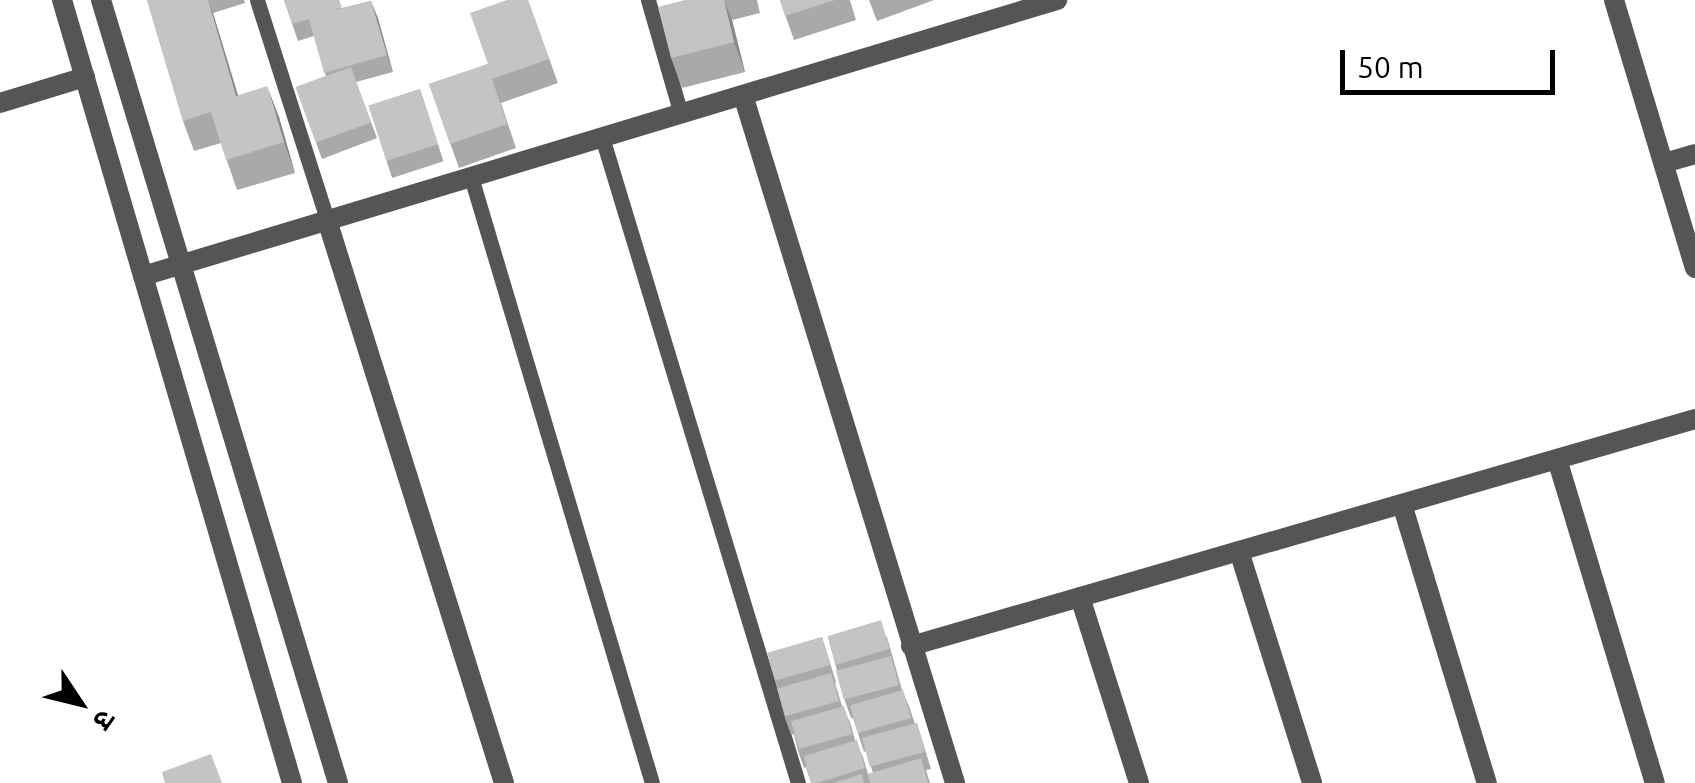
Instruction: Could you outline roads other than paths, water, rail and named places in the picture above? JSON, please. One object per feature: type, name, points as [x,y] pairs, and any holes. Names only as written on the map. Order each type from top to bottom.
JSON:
[{"type":"street","points":[[62,0],[292,783]]},
{"type":"street","points":[[101,0],[338,783]]},
{"type":"street","points":[[143,276],[743,95],[1001,8],[1058,0]]},
{"type":"street","points":[[1614,0],[1695,268]]},
{"type":"street","points":[[0,102],[85,77]]},
{"type":"street","points":[[743,95],[955,783]]},
{"type":"street","points":[[1664,163],[1695,154]]},
{"type":"street","points":[[328,220],[504,783]]},
{"type":"street","points":[[911,646],[1695,419]]},
{"type":"street","points":[[1557,459],[1655,783]]},
{"type":"street","points":[[1402,504],[1487,783]]},
{"type":"street","points":[[1238,551],[1312,783]]},
{"type":"street","points":[[1080,597],[1138,783]]},
{"type":"lane","points":[[257,0],[328,220]]},
{"type":"lane","points":[[648,0],[681,114]]},
{"type":"lane","points":[[602,138],[798,783]]},
{"type":"lane","points":[[471,178],[652,783]]}]
